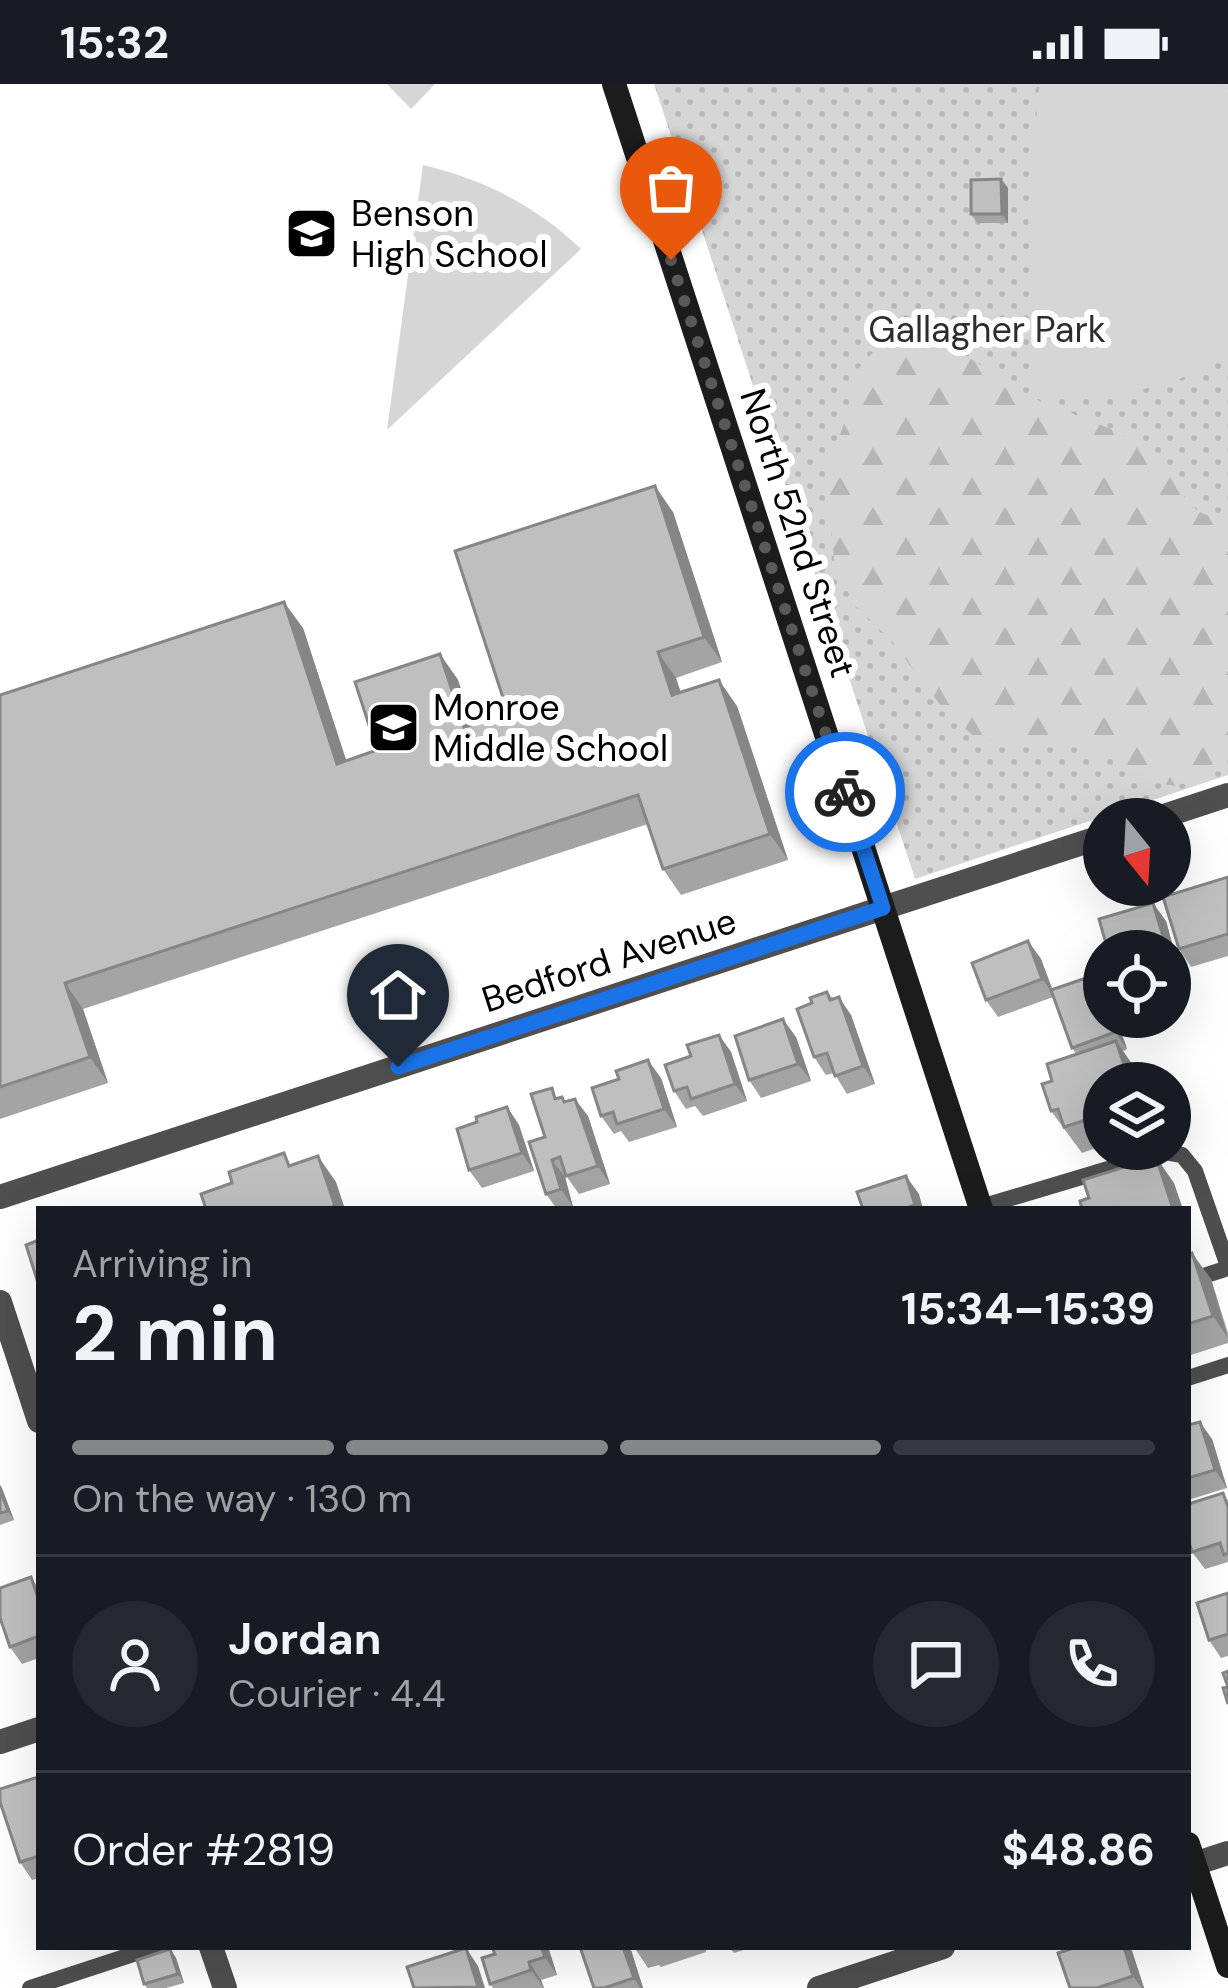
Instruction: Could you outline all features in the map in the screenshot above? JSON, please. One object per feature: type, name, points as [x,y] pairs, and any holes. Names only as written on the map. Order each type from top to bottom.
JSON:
[{"type":"main road","name":"North 52nd Street","points":[[614,84],[980,1206]]},
{"type":"main road","points":[[1191,1861],[1228,1966]]},
{"type":"street","points":[[1191,807],[1228,795]]},
{"type":"street","name":"Bedford Avenue","points":[[0,1197],[1083,843]]},
{"type":"street","points":[[0,1302],[36,1412]]},
{"type":"street","points":[[0,1742],[36,1730]]},
{"type":"street","points":[[1191,1858],[1228,1852]]},
{"type":"street","points":[[212,1950],[224,1988]]},
{"type":"street","points":[[819,1988],[934,1950]]},
{"type":"lane","points":[[988,1206],[1165,1152],[1182,1155],[1195,1171],[1228,1267],[1191,1280]]},
{"type":"lane","points":[[1191,1377],[1228,1365]]},
{"type":"lane","points":[[30,1988],[146,1950]]},
{"type":"green space","points":[[387,84],[435,84],[411,109]]},
{"type":"green space","name":"Gallagher Park","points":[[654,84],[1228,84],[1228,775],[1159,798],[1083,798],[1083,823],[915,879]]},
{"type":"green space","points":[[1044,84],[1212,84],[1228,89],[1228,356],[1182,378],[1134,391],[1084,397],[1034,394],[1028,214],[1039,88]]},
{"type":"green space","points":[[423,165],[508,196],[546,219],[581,249],[387,430]]},
{"type":"green space","points":[[902,336],[951,347],[1027,395],[1130,439],[1160,462],[1194,508],[1228,517],[1228,742],[1204,778],[1175,786],[1145,780],[1114,760],[1079,747],[979,740],[948,715],[890,639],[854,605],[834,560],[826,472],[846,418],[855,372],[876,349]]},
{"type":"building","points":[[1001,179],[1002,214],[971,214],[971,180]]},
{"type":"building","points":[[655,486],[704,637],[658,652],[672,695],[719,680],[770,834],[663,869],[638,795],[65,983],[90,1057],[0,1087],[0,695],[284,602],[337,764],[377,750],[355,682],[440,654],[464,727],[508,713],[455,551]]},
{"type":"building","points":[[1228,877],[1228,934],[1191,945],[1191,930],[1173,930],[1166,906],[1191,906],[1191,888]]},
{"type":"building","points":[[1154,906],[1161,930],[1102,930],[1099,919]]},
{"type":"building","points":[[1028,941],[1042,979],[986,1000],[972,963]]},
{"type":"building","points":[[1083,979],[1083,1038],[1099,1038],[1072,1048],[1051,990]]},
{"type":"building","points":[[827,992],[830,1000],[839,997],[863,1066],[835,1076],[827,1053],[814,1057],[797,1009]]},
{"type":"building","points":[[783,1019],[798,1064],[749,1080],[735,1036]]},
{"type":"building","points":[[719,1035],[735,1084],[691,1099],[687,1087],[674,1091],[665,1065],[691,1056],[687,1045]]},
{"type":"building","points":[[1116,1041],[1123,1062],[1083,1062],[1083,1121],[1064,1127],[1058,1109],[1051,1111],[1042,1084],[1052,1081],[1047,1064]]},
{"type":"building","points":[[648,1060],[664,1109],[617,1124],[613,1112],[601,1116],[592,1088],[619,1079],[616,1071]]},
{"type":"building","points":[[552,1088],[555,1099],[575,1099],[598,1166],[566,1176],[560,1157],[552,1160],[561,1189],[546,1194],[529,1142],[545,1137],[531,1094]]},
{"type":"building","points":[[507,1107],[522,1153],[469,1170],[457,1129]]},
{"type":"building","points":[[284,1153],[289,1166],[318,1156],[335,1206],[205,1206],[201,1194],[232,1183],[229,1172]]},
{"type":"building","points":[[1115,1170],[1160,1170],[1172,1206],[1081,1206],[1080,1201],[1089,1198],[1083,1180]]},
{"type":"building","points":[[906,1176],[915,1205],[862,1206],[857,1192]]},
{"type":"building","points":[[36,1241],[36,1277],[26,1245]]},
{"type":"building","points":[[1191,1254],[1213,1316],[1191,1323]]},
{"type":"building","points":[[1200,1422],[1215,1470],[1191,1477],[1191,1424]]},
{"type":"building","points":[[0,1490],[8,1511],[0,1513]]},
{"type":"building","points":[[1223,1493],[1228,1507],[1228,1553],[1224,1555],[1220,1543],[1192,1552],[1191,1503]]},
{"type":"building","points":[[31,1577],[36,1592],[36,1637],[10,1647],[0,1618],[0,1588]]},
{"type":"building","points":[[1228,1593],[1228,1634],[1209,1640],[1197,1603]]},
{"type":"building","points":[[36,1778],[36,1857],[20,1862],[0,1789]]},
{"type":"building","points":[[170,1950],[178,1974],[144,1984],[137,1960]]},
{"type":"building","points":[[467,1950],[478,1987],[414,1988],[407,1967]]},
{"type":"building","points":[[493,1950],[542,1950],[545,1957],[529,1962],[531,1970],[490,1984],[482,1958],[495,1954]]},
{"type":"building","points":[[581,1950],[624,1950],[634,1978],[594,1988]]},
{"type":"building","points":[[1125,1950],[1133,1976],[1097,1988],[1070,1988],[1058,1953]]},
{"type":"way so far","points":[[671,260],[845,792]]},
{"type":"place","name":"Benson High School","points":[[312,234]]},
{"type":"place","name":"Monroe Middle School","points":[[394,728]]},
{"type":"route","points":[[398,1067],[883,908],[845,792]]}]
